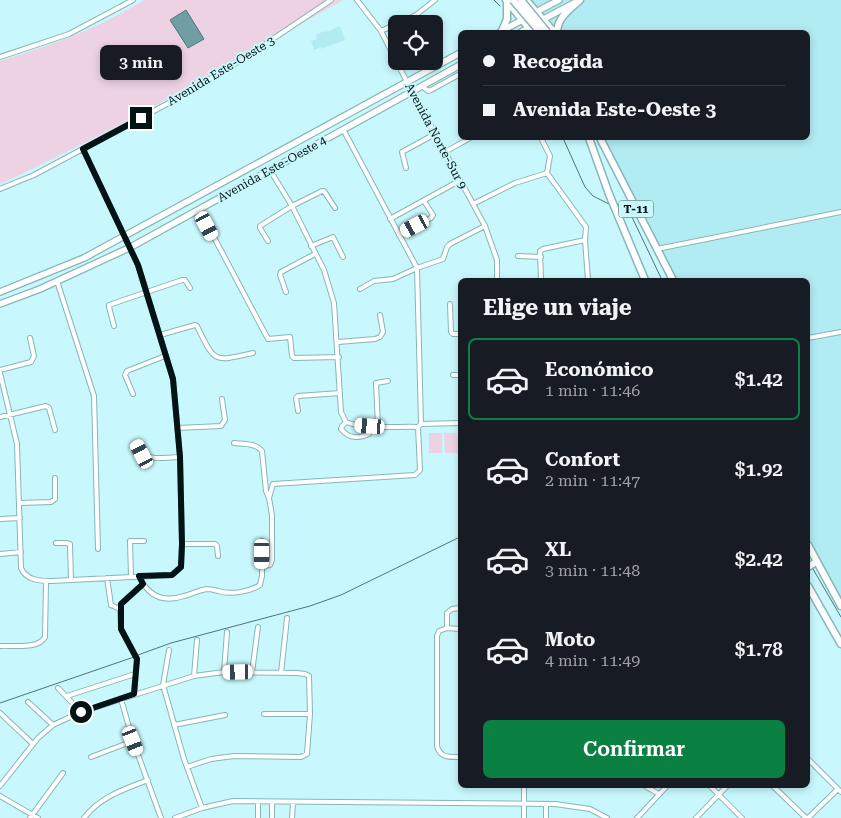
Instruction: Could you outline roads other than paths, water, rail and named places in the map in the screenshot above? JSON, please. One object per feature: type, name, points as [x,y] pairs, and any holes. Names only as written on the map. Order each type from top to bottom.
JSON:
[{"type":"main road","points":[[506,0],[530,30],[543,19],[580,0]]},
{"type":"main road","points":[[502,30],[507,19],[506,0]]},
{"type":"main road","points":[[513,0],[538,30]]},
{"type":"main road","points":[[521,0],[545,30]]},
{"type":"main road","points":[[526,0],[554,30]]},
{"type":"main road","points":[[504,30],[559,0]]},
{"type":"main road","points":[[556,30],[560,19],[580,0]]},
{"type":"main road","points":[[0,292],[84,258],[458,54]]},
{"type":"main road","name":"Avenida Este-Oeste 4","points":[[0,304],[57,282],[130,247],[458,66]]},
{"type":"main road","name":"T-11","points":[[590,140],[609,194],[644,278]]},
{"type":"main road","name":"T-11","points":[[601,140],[672,278]]},
{"type":"main road","points":[[812,564],[841,606]]},
{"type":"main road","points":[[810,590],[841,644]]},
{"type":"street","points":[[0,57],[32,48],[69,34],[134,0]]},
{"type":"street","name":"Avenida Este-Oeste 3","points":[[0,189],[34,175],[196,88],[331,0]]},
{"type":"street","name":"Avenida Norte-Sur 9","points":[[357,0],[381,32],[459,181],[485,226],[496,260],[498,278]]},
{"type":"street","points":[[416,15],[435,0]]},
{"type":"street","points":[[381,32],[388,28]]},
{"type":"street","points":[[422,86],[428,91],[458,76]]},
{"type":"street","points":[[269,498],[271,489],[276,483],[415,475],[420,470],[417,268],[344,130]]},
{"type":"street","points":[[406,168],[402,152],[435,134]]},
{"type":"street","points":[[445,152],[466,140]]},
{"type":"street","points":[[542,140],[550,156],[548,173],[586,227],[588,278]]},
{"type":"street","points":[[30,338],[34,356],[30,362],[0,372],[18,444],[21,568],[24,573],[31,579],[46,581],[172,575],[177,572],[181,567],[182,544],[180,457],[173,379],[146,291],[130,247],[83,149]]},
{"type":"street","points":[[270,170],[292,206],[324,270],[334,303],[339,357],[341,412],[346,422],[354,425],[370,426],[458,423]]},
{"type":"street","points":[[473,204],[515,183],[548,173]]},
{"type":"street","points":[[390,219],[459,181]]},
{"type":"street","points":[[268,240],[260,226],[292,206],[322,191],[324,191],[335,208]]},
{"type":"street","points":[[399,235],[431,218],[433,215],[424,201]]},
{"type":"street","points":[[199,210],[268,339],[290,338],[292,356],[294,358],[339,357]]},
{"type":"street","points":[[657,249],[841,212]]},
{"type":"street","points":[[360,289],[374,281],[393,279],[443,259],[450,244],[485,226]]},
{"type":"street","points":[[311,246],[333,237],[343,257]]},
{"type":"street","points":[[541,278],[540,251],[585,240]]},
{"type":"street","points":[[286,292],[280,275],[281,272],[315,254]]},
{"type":"street","points":[[518,256],[541,257]]},
{"type":"street","points":[[114,326],[109,304],[182,280],[185,280],[190,288]]},
{"type":"street","points":[[57,282],[94,396],[98,549]]},
{"type":"street","points":[[450,304],[451,332],[458,334]]},
{"type":"street","points":[[338,342],[375,340],[380,338],[383,332],[380,315]]},
{"type":"street","points":[[160,335],[195,325],[198,326],[209,351],[215,357],[224,359],[253,353]]},
{"type":"street","points":[[810,338],[841,332]]},
{"type":"street","points":[[133,394],[126,374],[127,371],[165,356]]},
{"type":"street","points":[[452,375],[458,375]]},
{"type":"street","points":[[378,426],[376,383],[388,381]]},
{"type":"street","points":[[298,411],[296,398],[298,396],[340,393]]},
{"type":"street","points":[[178,428],[221,426],[225,420],[222,399]]},
{"type":"street","points":[[0,417],[46,406],[50,408],[56,430]]},
{"type":"street","points":[[346,422],[341,429],[347,436],[353,438],[369,434],[370,426]]},
{"type":"street","points":[[234,442],[259,447],[262,451],[266,492],[272,515],[273,557],[270,565],[262,566]]},
{"type":"street","points":[[137,444],[142,454],[150,458],[180,457]]},
{"type":"street","points":[[20,502],[51,502],[55,499],[56,478]]},
{"type":"street","points":[[0,519],[20,518]]},
{"type":"street","points":[[131,577],[130,543],[133,541],[144,541]]},
{"type":"street","points":[[139,576],[144,588],[158,597],[184,596],[206,589],[224,592],[255,589],[260,585],[262,541]]},
{"type":"street","points":[[56,543],[66,542],[70,544],[71,580]]},
{"type":"street","points":[[182,544],[214,544],[217,546],[218,556]]},
{"type":"street","points":[[0,554],[21,552]]},
{"type":"street","points":[[107,578],[111,605],[120,609]]},
{"type":"street","points":[[0,646],[37,644],[43,640],[45,637],[46,581]]},
{"type":"street","points":[[134,694],[137,659],[121,629],[120,609],[121,604],[143,584]]},
{"type":"street","points":[[447,628],[447,613],[452,609],[458,608]]},
{"type":"street","points":[[281,673],[287,618]]},
{"type":"street","points":[[252,672],[258,627]]},
{"type":"street","points":[[458,629],[447,628],[439,631],[437,636],[438,752],[443,756],[458,757]]},
{"type":"street","points":[[224,672],[227,632]]},
{"type":"street","points":[[194,676],[197,640]]},
{"type":"street","points":[[169,650],[163,685],[187,767],[202,808]]},
{"type":"street","points":[[0,786],[33,744],[53,725],[81,712],[194,676],[224,672],[252,672],[305,674],[309,676],[310,714],[307,754],[301,757],[234,756],[211,759],[187,767]]},
{"type":"street","points":[[67,696],[135,674]]},
{"type":"street","points":[[58,688],[81,712]]},
{"type":"street","points":[[121,699],[133,741],[161,818]]},
{"type":"street","points":[[28,702],[53,725]]},
{"type":"street","points":[[0,713],[33,744]]},
{"type":"street","points":[[264,714],[310,714]]},
{"type":"street","points":[[174,725],[225,715]]},
{"type":"street","points":[[90,757],[133,741]]},
{"type":"street","points":[[775,788],[807,818],[840,790],[810,761]]},
{"type":"street","points":[[31,816],[63,774]]},
{"type":"street","points":[[84,818],[101,801],[119,791],[148,780]]},
{"type":"street","points":[[524,788],[524,818]]},
{"type":"street","points":[[648,788],[659,794]]},
{"type":"street","points":[[638,818],[665,788]]},
{"type":"street","points":[[712,788],[742,818]]},
{"type":"street","points":[[696,818],[725,788]]},
{"type":"street","points":[[0,796],[31,816],[38,818]]},
{"type":"street","points":[[174,818],[202,808],[233,801],[546,804],[590,809],[606,818]]},
{"type":"street","points":[[258,802],[258,818]]},
{"type":"street","points":[[272,802],[272,818]]},
{"type":"street","points":[[292,818],[293,802]]},
{"type":"street","points":[[546,804],[546,818]]},
{"type":"waterway","points":[[494,0],[500,6]]},
{"type":"waterway","points":[[564,140],[585,187],[593,196],[609,204]]},
{"type":"waterway","points":[[618,207],[627,211],[632,217],[661,278]]},
{"type":"waterway","points":[[138,655],[171,643],[310,606],[341,595],[458,538]]},
{"type":"waterway","points":[[813,569],[841,617]]},
{"type":"waterway","points":[[0,703],[134,657]]}]
